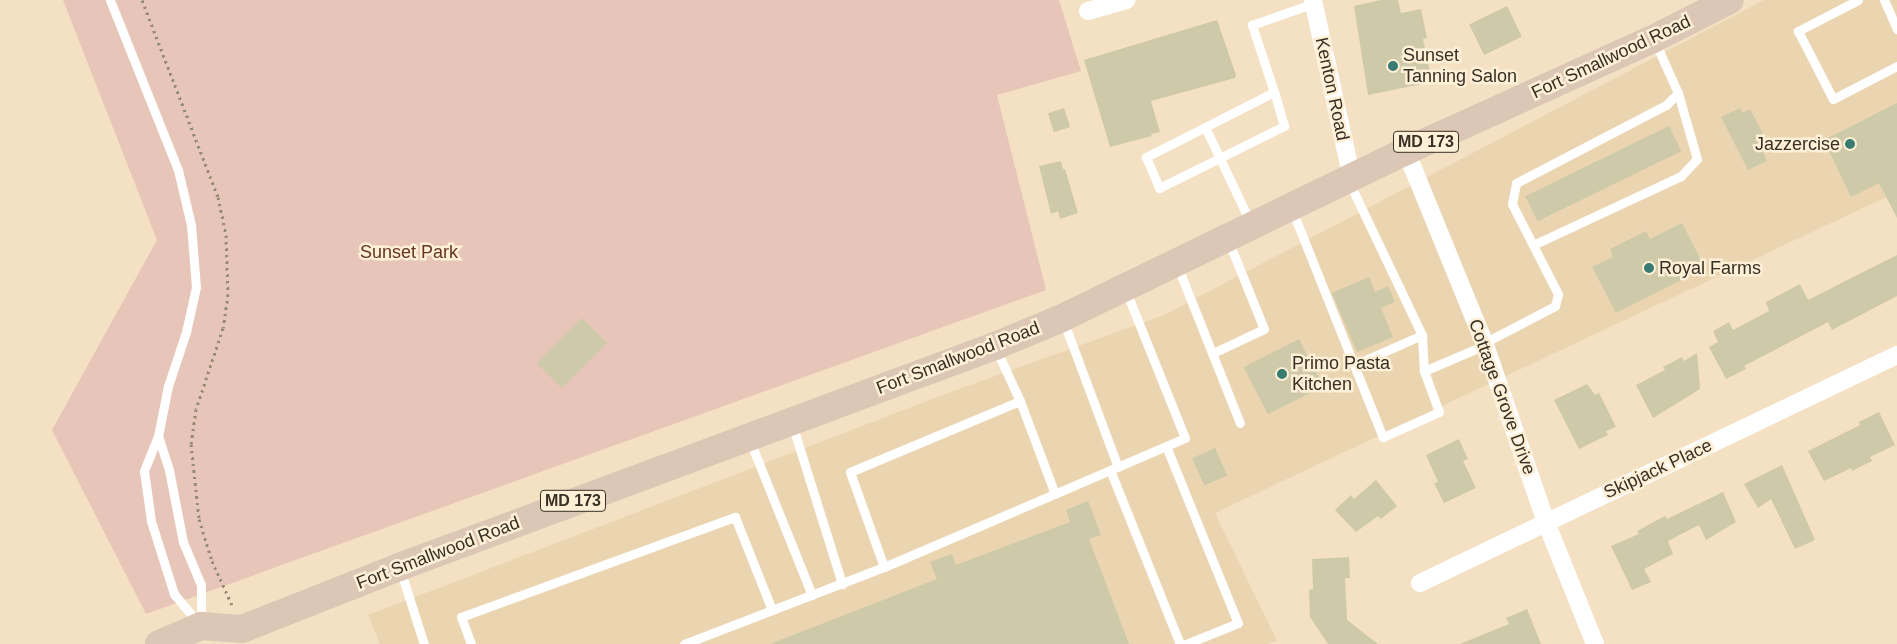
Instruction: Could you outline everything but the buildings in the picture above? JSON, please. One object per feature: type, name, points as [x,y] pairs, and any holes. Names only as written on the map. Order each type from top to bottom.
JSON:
[{"type":"main road","name":"Fort Smallwood Road","points":[[159,644],[242,629],[399,567],[791,420],[995,346],[1062,318],[1124,286],[1350,180],[1406,151],[1653,39],[1730,0]]},
{"type":"street","points":[[1088,12],[1126,0]]},
{"type":"street","name":"Kenton Road","points":[[1313,2],[1350,180]]},
{"type":"street","name":"Cottage Grove Drive","points":[[1406,151],[1485,344],[1546,522],[1595,644]]},
{"type":"street","name":"Skipjack Place","points":[[1420,584],[1897,355]]},
{"type":"lane","points":[[110,0],[178,170],[191,225],[196,287],[186,332],[168,386],[158,436],[144,471],[151,521],[174,594],[205,635]]},
{"type":"lane","points":[[1858,0],[1798,31],[1833,99],[1897,66]]},
{"type":"lane","points":[[1884,0],[1897,30]]},
{"type":"lane","points":[[1274,92],[1146,158],[1159,188],[1284,126],[1274,92],[1252,25],[1313,2]]},
{"type":"lane","points":[[1533,245],[1681,176],[1697,159],[1678,93],[1653,39]]},
{"type":"lane","points":[[1424,371],[1485,344],[1555,306],[1558,294],[1512,204],[1516,183],[1666,106],[1678,93]]},
{"type":"lane","points":[[1205,127],[1252,226]]},
{"type":"lane","points":[[1291,208],[1382,437],[1439,412],[1424,371],[1422,335],[1350,180]]},
{"type":"lane","points":[[1214,353],[1264,329],[1227,238]]},
{"type":"lane","points":[[1176,262],[1214,353],[1240,423]]},
{"type":"lane","points":[[684,644],[884,567],[1185,438],[1124,286]]},
{"type":"lane","points":[[1062,318],[1114,469],[1180,644]]},
{"type":"lane","points":[[1354,365],[1422,335]]},
{"type":"lane","points":[[995,346],[1020,401],[1055,494]]},
{"type":"lane","points":[[884,567],[850,472],[1020,401]]},
{"type":"lane","points":[[791,420],[842,584]]},
{"type":"lane","points":[[158,436],[169,470],[183,542],[201,585],[205,635]]},
{"type":"lane","points":[[748,436],[812,595]]},
{"type":"lane","points":[[1166,446],[1238,623],[1186,644]]},
{"type":"lane","points":[[471,644],[461,617],[735,516],[772,610]]},
{"type":"lane","points":[[399,567],[424,644]]},
{"type":"shaded area","points":[[1764,0],[1897,0],[1897,192],[1215,513],[1277,641],[1268,644],[380,644],[368,615],[948,393],[1164,315]]},
{"type":"green space","name":"Sunset Park","points":[[63,0],[1059,0],[1081,71],[997,95],[1046,290],[146,614],[52,430],[157,240]]},
{"type":"place","name":"Sunset Tanning Salon","points":[[1393,66]]},
{"type":"place","name":"Jazzercise","points":[[1850,144]]},
{"type":"place","name":"Royal Farms","points":[[1649,268]]},
{"type":"place","name":"Primo Pasta Kitchen","points":[[1282,374]]}]
